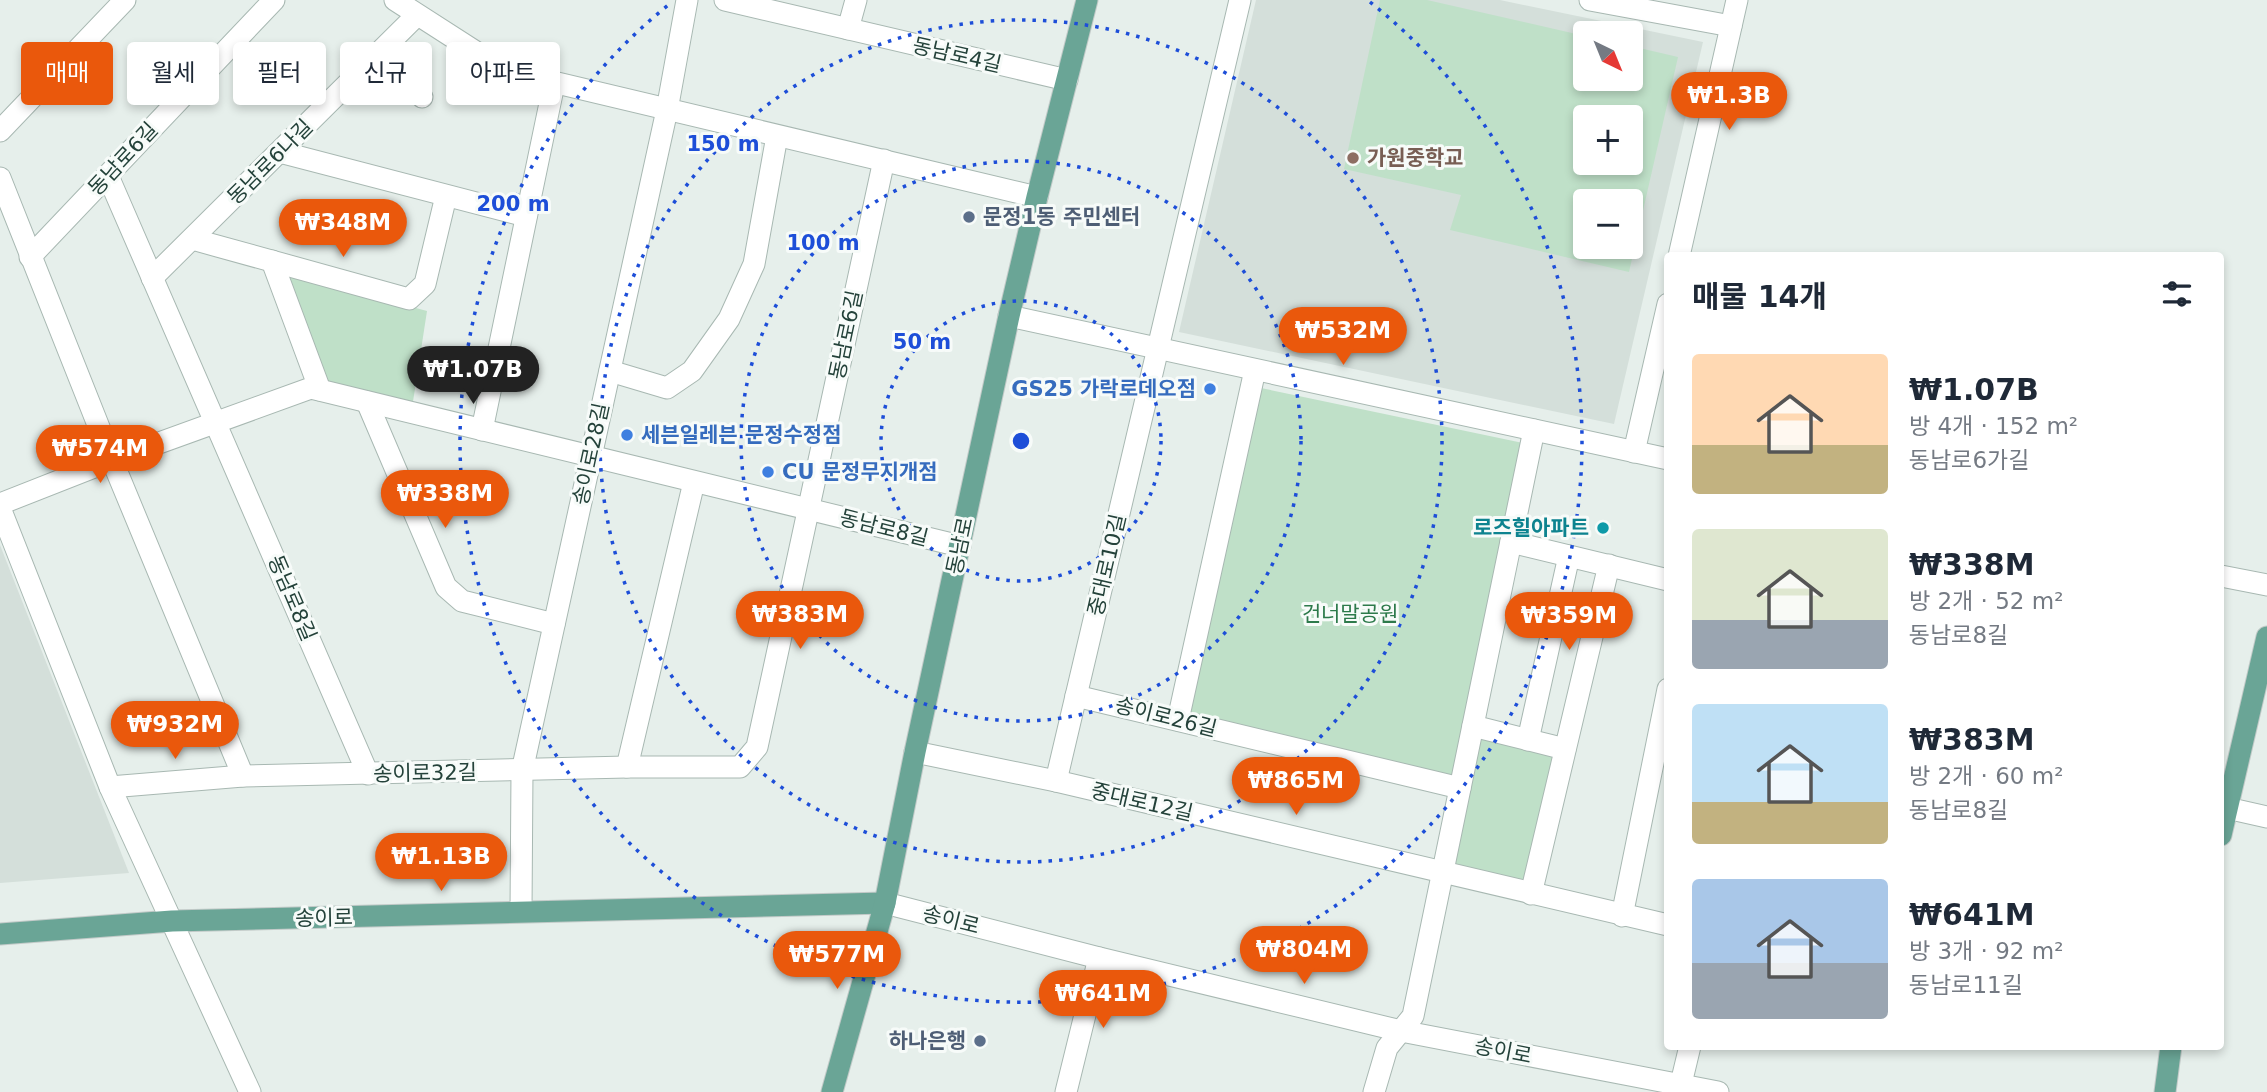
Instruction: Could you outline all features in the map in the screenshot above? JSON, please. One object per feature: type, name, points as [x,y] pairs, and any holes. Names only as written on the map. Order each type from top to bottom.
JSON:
[{"type":"main road","name":"동남로","points":[[832,1092],[885,903],[1009,316],[1087,0]]},
{"type":"main road","points":[[2224,822],[2267,637]]},
{"type":"main road","name":"송이로","points":[[0,934],[172,921],[885,903]]},
{"type":"main road","points":[[2165,1092],[2170,1050]]},
{"type":"street","points":[[0,131],[125,0]]},
{"type":"street","name":"동남로6길","points":[[30,257],[274,0]]},
{"type":"street","points":[[395,0],[460,42]]},
{"type":"street","name":"송이로28길","points":[[521,911],[522,771],[667,110],[687,0]]},
{"type":"street","name":"동남로4길","points":[[725,0],[1067,80]]},
{"type":"street","points":[[848,29],[856,0]]},
{"type":"street","name":"중대로10길","points":[[1056,781],[1240,0]]},
{"type":"street","points":[[1680,252],[1737,0]]},
{"type":"street","points":[[1599,1],[1731,26]]},
{"type":"street","name":"동남로6나길","points":[[389,42],[417,15]]},
{"type":"street","points":[[560,85],[1037,197]]},
{"type":"street","name":"동남로6나길","points":[[152,278],[340,91]]},
{"type":"street","points":[[482,430],[550,105]]},
{"type":"street","points":[[610,371],[667,387],[692,371],[729,319],[754,264],[777,136]]},
{"type":"street","points":[[280,152],[526,216]]},
{"type":"street","name":"동남로6길","points":[[809,510],[884,160]]},
{"type":"street","name":"동남로8길","points":[[108,176],[369,774]]},
{"type":"street","points":[[0,178],[112,460],[243,776]]},
{"type":"street","points":[[192,239],[409,299],[425,284],[446,196]]},
{"type":"street","points":[[272,261],[320,390]]},
{"type":"street","points":[[1009,316],[1664,458]]},
{"type":"street","points":[[1634,452],[1664,321]]},
{"type":"street","points":[[1178,720],[1255,370]]},
{"type":"street","name":"동남로8길","points":[[0,506],[112,460],[311,388],[960,546]]},
{"type":"street","points":[[367,402],[446,587],[462,601],[554,624]]},
{"type":"street","points":[[1374,1092],[1387,1048],[1413,1016],[1534,430]]},
{"type":"street","points":[[627,767],[694,482]]},
{"type":"street","points":[[0,506],[110,787],[250,1092]]},
{"type":"street","name":"송이로32길","points":[[110,787],[243,776],[740,767],[757,747],[809,510]]},
{"type":"street","points":[[1511,542],[1664,578]]},
{"type":"street","points":[[1528,740],[1569,556]]},
{"type":"street","points":[[1531,894],[1609,565]]},
{"type":"street","points":[[2224,577],[2267,585]]},
{"type":"street","name":"송이로26길","points":[[1076,696],[1460,788]]},
{"type":"street","points":[[1622,916],[1664,709]]},
{"type":"street","points":[[1473,726],[1565,749]]},
{"type":"street","name":"중대로12길","points":[[915,752],[1056,781],[1664,924]]},
{"type":"street","points":[[2227,808],[2267,817]]},
{"type":"street","name":"송이로","points":[[885,903],[1401,1031],[1680,1088],[1718,1092]]},
{"type":"street","points":[[1066,1092],[1099,958]]},
{"type":"street","points":[[1680,1088],[1689,1050]]},
{"type":"shaded area","points":[[1256,0],[1500,0],[1602,21],[1573,21],[1573,91],[1643,91],[1643,30],[1703,42],[1614,424],[1179,332]]},
{"type":"shaded area","points":[[0,545],[129,873],[0,883]]},
{"type":"green space","points":[[1380,0],[1427,0],[1573,33],[1573,91],[1643,91],[1643,49],[1678,57],[1643,211],[1643,189],[1573,189],[1573,259],[1450,230],[1461,195],[1344,169]]},
{"type":"green space","points":[[1574,259],[1632,259],[1629,272]]},
{"type":"green space","points":[[286,273],[427,311],[412,408],[331,390]]},
{"type":"green space","name":"건너말공원","points":[[1261,388],[1523,443],[1456,782],[1187,714]]},
{"type":"green space","points":[[1481,735],[1558,754],[1528,889],[1450,869]]},
{"type":"place","name":"가원중학교","points":[[1353,158]]},
{"type":"place","name":"문정1동 주민센터","points":[[969,217]]},
{"type":"place","name":"GS25 가락로데오점","points":[[1210,389]]},
{"type":"place","name":"세븐일레븐 문정수정점","points":[[627,435]]},
{"type":"place","name":"CU 문정무지개점","points":[[768,472]]},
{"type":"place","name":"로즈힐아파트","points":[[1603,528]]},
{"type":"place","name":"하나은행","points":[[980,1041]]}]
